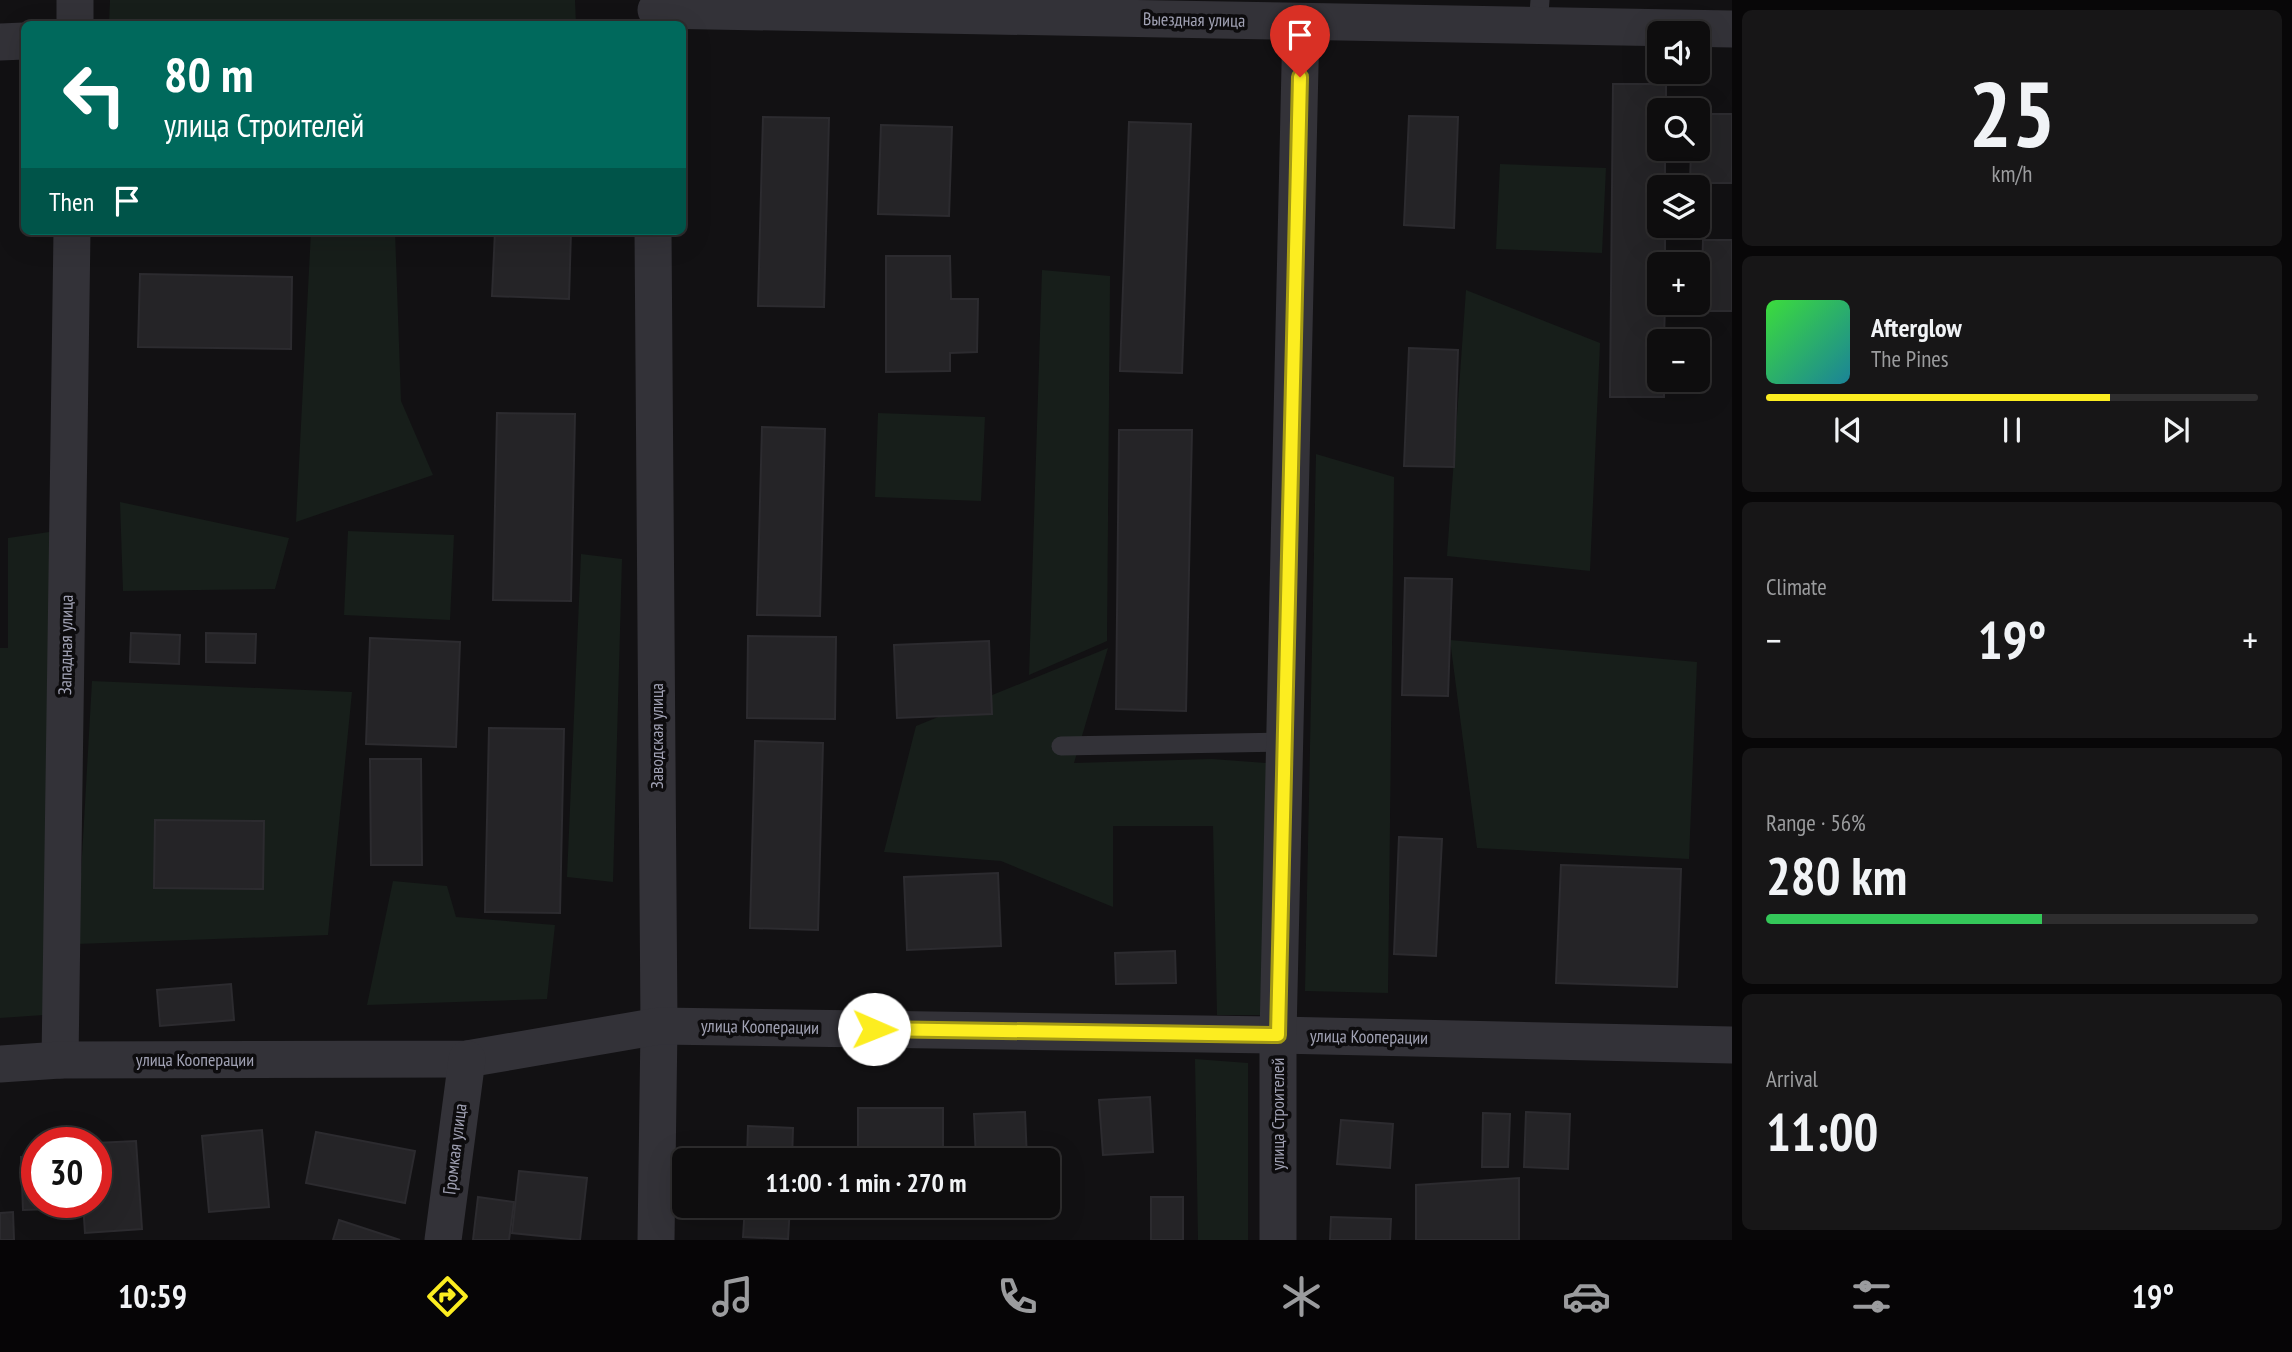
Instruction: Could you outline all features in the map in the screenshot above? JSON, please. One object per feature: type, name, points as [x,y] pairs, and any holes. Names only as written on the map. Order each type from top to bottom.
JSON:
[{"type":"street","points":[[75,0],[75,21]]},
{"type":"street","name":"Выездная улица","points":[[655,11],[1301,22],[1539,13],[1732,29]]},
{"type":"street","name":"улица Строителей","points":[[1278,1240],[1278,1035],[1301,22]]},
{"type":"street","points":[[0,42],[21,41]]},
{"type":"street","name":"Западная улица","points":[[60,1060],[72,235]]},
{"type":"street","name":"Заводская улица","points":[[653,235],[659,1026],[656,1240]]},
{"type":"street","name":"улица Кооперации","points":[[0,1063],[60,1060],[467,1059],[659,1026],[1732,1045]]},
{"type":"street","name":"Громкая улица","points":[[443,1240],[467,1059]]},
{"type":"lane","points":[[1060,746],[1284,742]]},
{"type":"shaded area","points":[[110,0],[575,0],[576,21],[109,21]]},
{"type":"shaded area","points":[[1500,164],[1606,168],[1602,253],[1496,249]]},
{"type":"shaded area","points":[[311,235],[395,235],[401,401],[433,475],[296,522]]},
{"type":"shaded area","points":[[1042,270],[1110,276],[1107,641],[1029,675]]},
{"type":"shaded area","points":[[1466,290],[1600,343],[1590,571],[1447,556]]},
{"type":"shaded area","points":[[878,413],[985,417],[981,501],[875,497]]},
{"type":"shaded area","points":[[1316,454],[1394,477],[1388,993],[1305,991]]},
{"type":"shaded area","points":[[120,502],[289,538],[275,589],[123,591]]},
{"type":"shaded area","points":[[56,531],[44,1015],[0,1018],[0,648],[8,648],[8,538]]},
{"type":"shaded area","points":[[348,531],[454,535],[450,620],[344,615]]},
{"type":"shaded area","points":[[581,554],[622,559],[613,882],[567,877]]},
{"type":"shaded area","points":[[1450,640],[1697,662],[1689,859],[1477,848]]},
{"type":"shaded area","points":[[1108,648],[1074,763],[1212,759],[1266,763],[1267,1015],[1217,1015],[1213,826],[1113,826],[1113,907],[1001,861],[884,852],[916,726]]},
{"type":"shaded area","points":[[92,681],[352,692],[328,935],[77,944]]},
{"type":"shaded area","points":[[393,881],[447,886],[456,917],[555,925],[547,999],[367,1005]]},
{"type":"shaded area","points":[[1195,1059],[1248,1063],[1248,1240],[1198,1240]]},
{"type":"building","points":[[1613,84],[1666,84],[1666,98],[1647,98],[1647,161],[1665,161],[1665,175],[1647,175],[1647,238],[1665,238],[1665,252],[1647,252],[1647,315],[1665,315],[1664,329],[1647,329],[1647,392],[1664,392],[1664,397],[1610,397]]},
{"type":"building","points":[[1710,114],[1732,114],[1732,183],[1710,183],[1710,175],[1690,175],[1691,161],[1710,161]]},
{"type":"building","points":[[1409,116],[1458,117],[1454,228],[1404,225]]},
{"type":"building","points":[[763,117],[829,118],[824,307],[758,306]]},
{"type":"building","points":[[1129,122],[1191,124],[1182,373],[1120,371]]},
{"type":"building","points":[[881,125],[952,127],[949,216],[878,214]]},
{"type":"building","points":[[495,235],[571,235],[569,299],[492,296]]},
{"type":"building","points":[[1703,240],[1732,240],[1732,311],[1710,311],[1710,252],[1703,252]]},
{"type":"building","points":[[886,256],[950,256],[951,299],[978,299],[977,352],[950,353],[950,371],[886,372]]},
{"type":"building","points":[[140,274],[292,277],[291,349],[138,347]]},
{"type":"building","points":[[1409,348],[1458,350],[1454,467],[1404,466]]},
{"type":"building","points":[[497,413],[575,414],[571,601],[493,600]]},
{"type":"building","points":[[762,427],[825,429],[820,616],[757,615]]},
{"type":"building","points":[[1119,430],[1192,430],[1186,711],[1116,709]]},
{"type":"building","points":[[1405,578],[1452,579],[1448,696],[1402,695]]},
{"type":"building","points":[[131,633],[180,635],[179,664],[130,662]]},
{"type":"building","points":[[206,633],[256,634],[255,663],[206,662]]},
{"type":"building","points":[[748,636],[836,637],[835,719],[747,718]]},
{"type":"building","points":[[370,638],[460,642],[456,747],[366,744]]},
{"type":"building","points":[[989,641],[992,714],[897,718],[894,645]]},
{"type":"building","points":[[489,728],[564,729],[560,913],[485,912]]},
{"type":"building","points":[[755,741],[823,743],[818,930],[750,928]]},
{"type":"building","points":[[370,759],[421,759],[422,865],[371,865]]},
{"type":"building","points":[[155,820],[264,821],[263,889],[154,888]]},
{"type":"building","points":[[1399,837],[1442,839],[1436,956],[1394,954]]},
{"type":"building","points":[[1561,865],[1681,869],[1677,987],[1556,983]]},
{"type":"building","points":[[998,873],[1001,946],[907,950],[904,877]]},
{"type":"building","points":[[1175,951],[1176,983],[1116,984],[1115,953]]},
{"type":"building","points":[[231,984],[234,1020],[160,1026],[157,990]]},
{"type":"building","points":[[1150,1097],[1153,1152],[1103,1155],[1099,1100]]},
{"type":"building","points":[[858,1108],[943,1108],[943,1148],[858,1148]]},
{"type":"building","points":[[1025,1112],[1026,1148],[975,1148],[974,1114]]},
{"type":"building","points":[[1526,1112],[1570,1114],[1568,1169],[1524,1167]]},
{"type":"building","points":[[1483,1113],[1510,1114],[1508,1167],[1482,1167]]},
{"type":"building","points":[[1341,1120],[1393,1124],[1390,1168],[1337,1164]]},
{"type":"building","points":[[748,1126],[793,1128],[792,1148],[747,1148]]},
{"type":"building","points":[[262,1130],[269,1207],[209,1212],[202,1136]]},
{"type":"building","points":[[316,1132],[415,1151],[405,1203],[306,1183]]},
{"type":"building","points":[[136,1141],[142,1229],[85,1233],[84,1218],[112,1218],[112,1142]]},
{"type":"building","points":[[519,1171],[587,1178],[580,1240],[512,1233]]},
{"type":"building","points":[[1519,1178],[1519,1240],[1416,1240],[1416,1185]]},
{"type":"building","points":[[478,1197],[514,1202],[509,1240],[473,1240]]},
{"type":"building","points":[[1151,1197],[1183,1197],[1183,1240],[1151,1240]]},
{"type":"building","points":[[13,1212],[14,1240],[0,1240],[0,1213]]},
{"type":"building","points":[[1331,1217],[1391,1219],[1390,1240],[1330,1240]]},
{"type":"building","points":[[744,1218],[789,1218],[788,1239],[743,1237]]},
{"type":"building","points":[[339,1220],[400,1240],[333,1240]]},
{"type":"route","points":[[874,1029],[1278,1035],[1300,77]]}]
